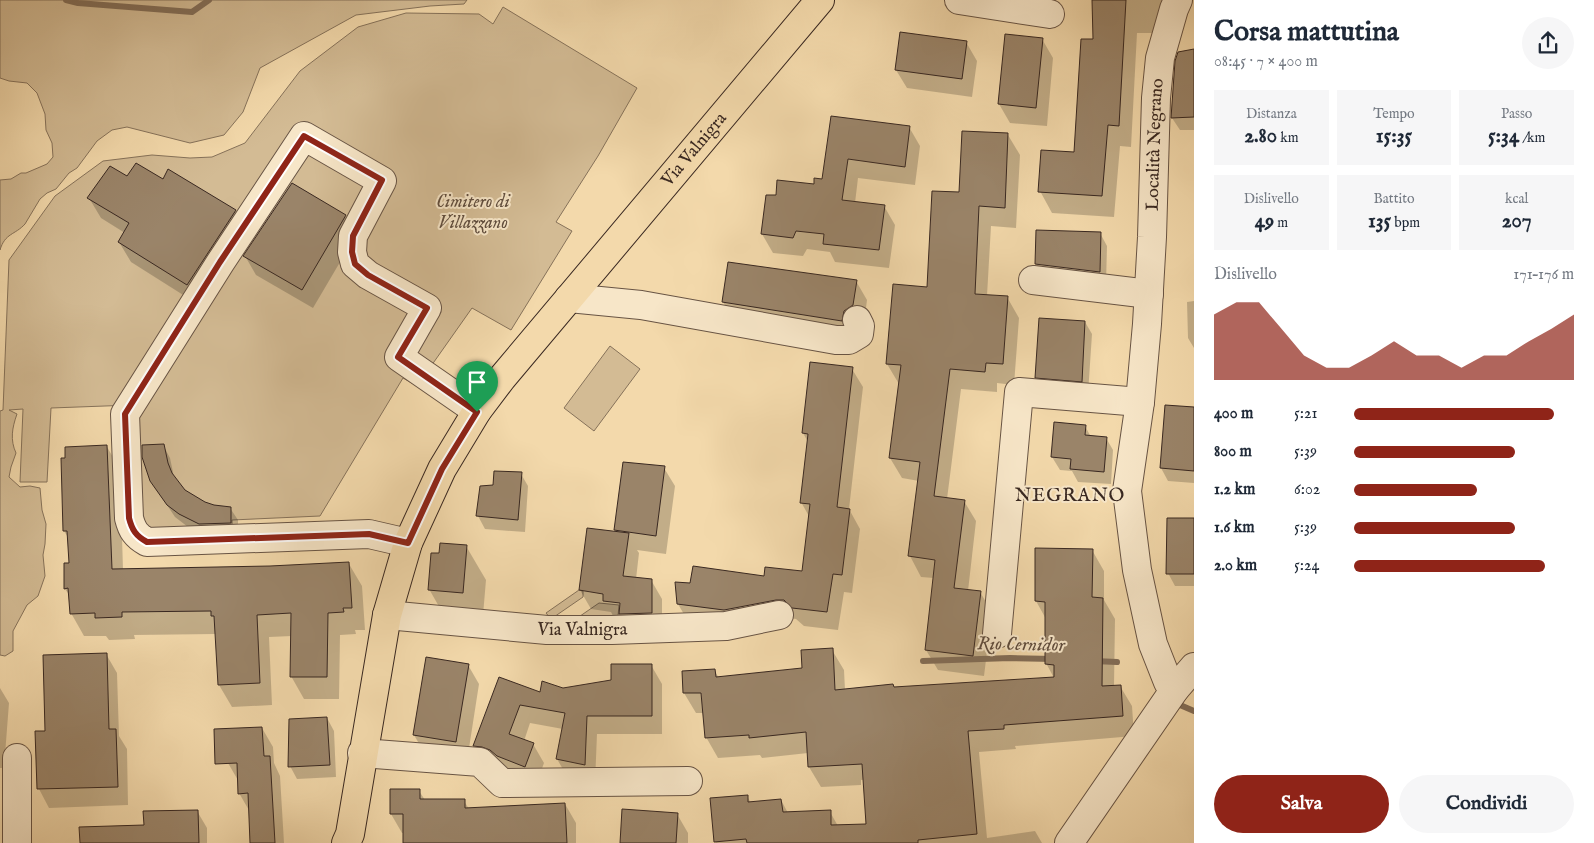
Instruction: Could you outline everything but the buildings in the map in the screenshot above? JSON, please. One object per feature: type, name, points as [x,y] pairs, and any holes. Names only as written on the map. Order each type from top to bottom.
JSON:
[{"type":"main road","name":"Via Valnigra","points":[[350,840],[362,753],[387,615],[408,543],[442,469],[477,412],[502,378],[820,0]]},
{"type":"street","points":[[959,0],[1050,14]]},
{"type":"street","name":"Località Negrano","points":[[1176,689],[1168,682],[1153,644],[1137,570],[1128,492],[1140,402],[1149,294],[1156,98],[1160,58],[1178,0]]},
{"type":"street","points":[[408,543],[369,534],[147,542],[137,536],[129,518],[125,414],[220,262],[304,136],[382,180],[353,236],[352,252],[355,264],[368,275],[427,308],[398,357],[477,412]]},
{"type":"street","points":[[1033,280],[1149,294]]},
{"type":"street","points":[[568,298],[641,306],[836,340],[849,340],[859,334],[860,326],[857,320]]},
{"type":"street","points":[[997,634],[1019,392],[1140,402]]},
{"type":"street","name":"Via Valnigra","points":[[387,615],[547,630],[612,630],[726,626],[778,615]]},
{"type":"street","points":[[1069,843],[1176,689],[1194,668]]},
{"type":"street","points":[[362,753],[480,762],[502,783],[688,781]]},
{"type":"street","points":[[17,758],[17,843]]},
{"type":"green space","points":[[0,0],[467,0],[464,4],[356,15],[260,68],[243,112],[224,135],[190,143],[127,127],[112,130],[97,141],[77,168],[69,173],[56,189],[40,199],[25,224],[7,237],[0,250],[0,180],[11,179],[21,173],[26,173],[47,164],[53,157],[52,143],[46,130],[45,114],[37,93],[27,83],[0,78]]},
{"type":"green space","name":"Cimitero di Villazzano","points":[[503,7],[637,88],[598,156],[556,222],[572,231],[511,330],[472,308],[417,386],[403,378],[320,516],[232,520],[232,530],[140,531],[132,405],[51,408],[47,482],[20,482],[23,409],[9,410],[17,414],[12,434],[16,453],[9,477],[20,487],[40,488],[42,510],[46,524],[43,555],[45,576],[38,596],[27,605],[13,631],[13,651],[5,656],[0,655],[0,411],[3,410],[9,260],[55,196],[103,161],[152,155],[190,158],[212,157],[245,143],[300,71],[358,27],[406,13],[479,14],[493,24]]},
{"type":"green space","points":[[610,346],[640,369],[594,431],[564,408]]},
{"type":"green space","points":[[579,590],[583,591],[583,597],[551,619],[546,613]]},
{"type":"green space","points":[[599,603],[619,605],[618,616],[654,620],[570,623]]},
{"type":"waterway","points":[[66,0],[78,3],[192,12],[209,0]]},
{"type":"waterway","name":"Rio Cernidor","points":[[923,661],[1010,658],[1054,659]]},
{"type":"waterway","name":"Rio Cernidor","points":[[1094,661],[1117,662]]},
{"type":"waterway","name":"Rio Cernidor","points":[[1180,705],[1194,711]]},
{"type":"district","name":"NEGRANO","points":[[1070,496]]},
{"type":"route","points":[[304,136],[382,180],[353,236],[352,252],[355,264],[368,275],[427,308],[398,357],[477,412],[442,469],[408,543],[369,534],[147,542],[137,536],[132,528],[129,518],[125,414],[220,262],[304,136]]}]
